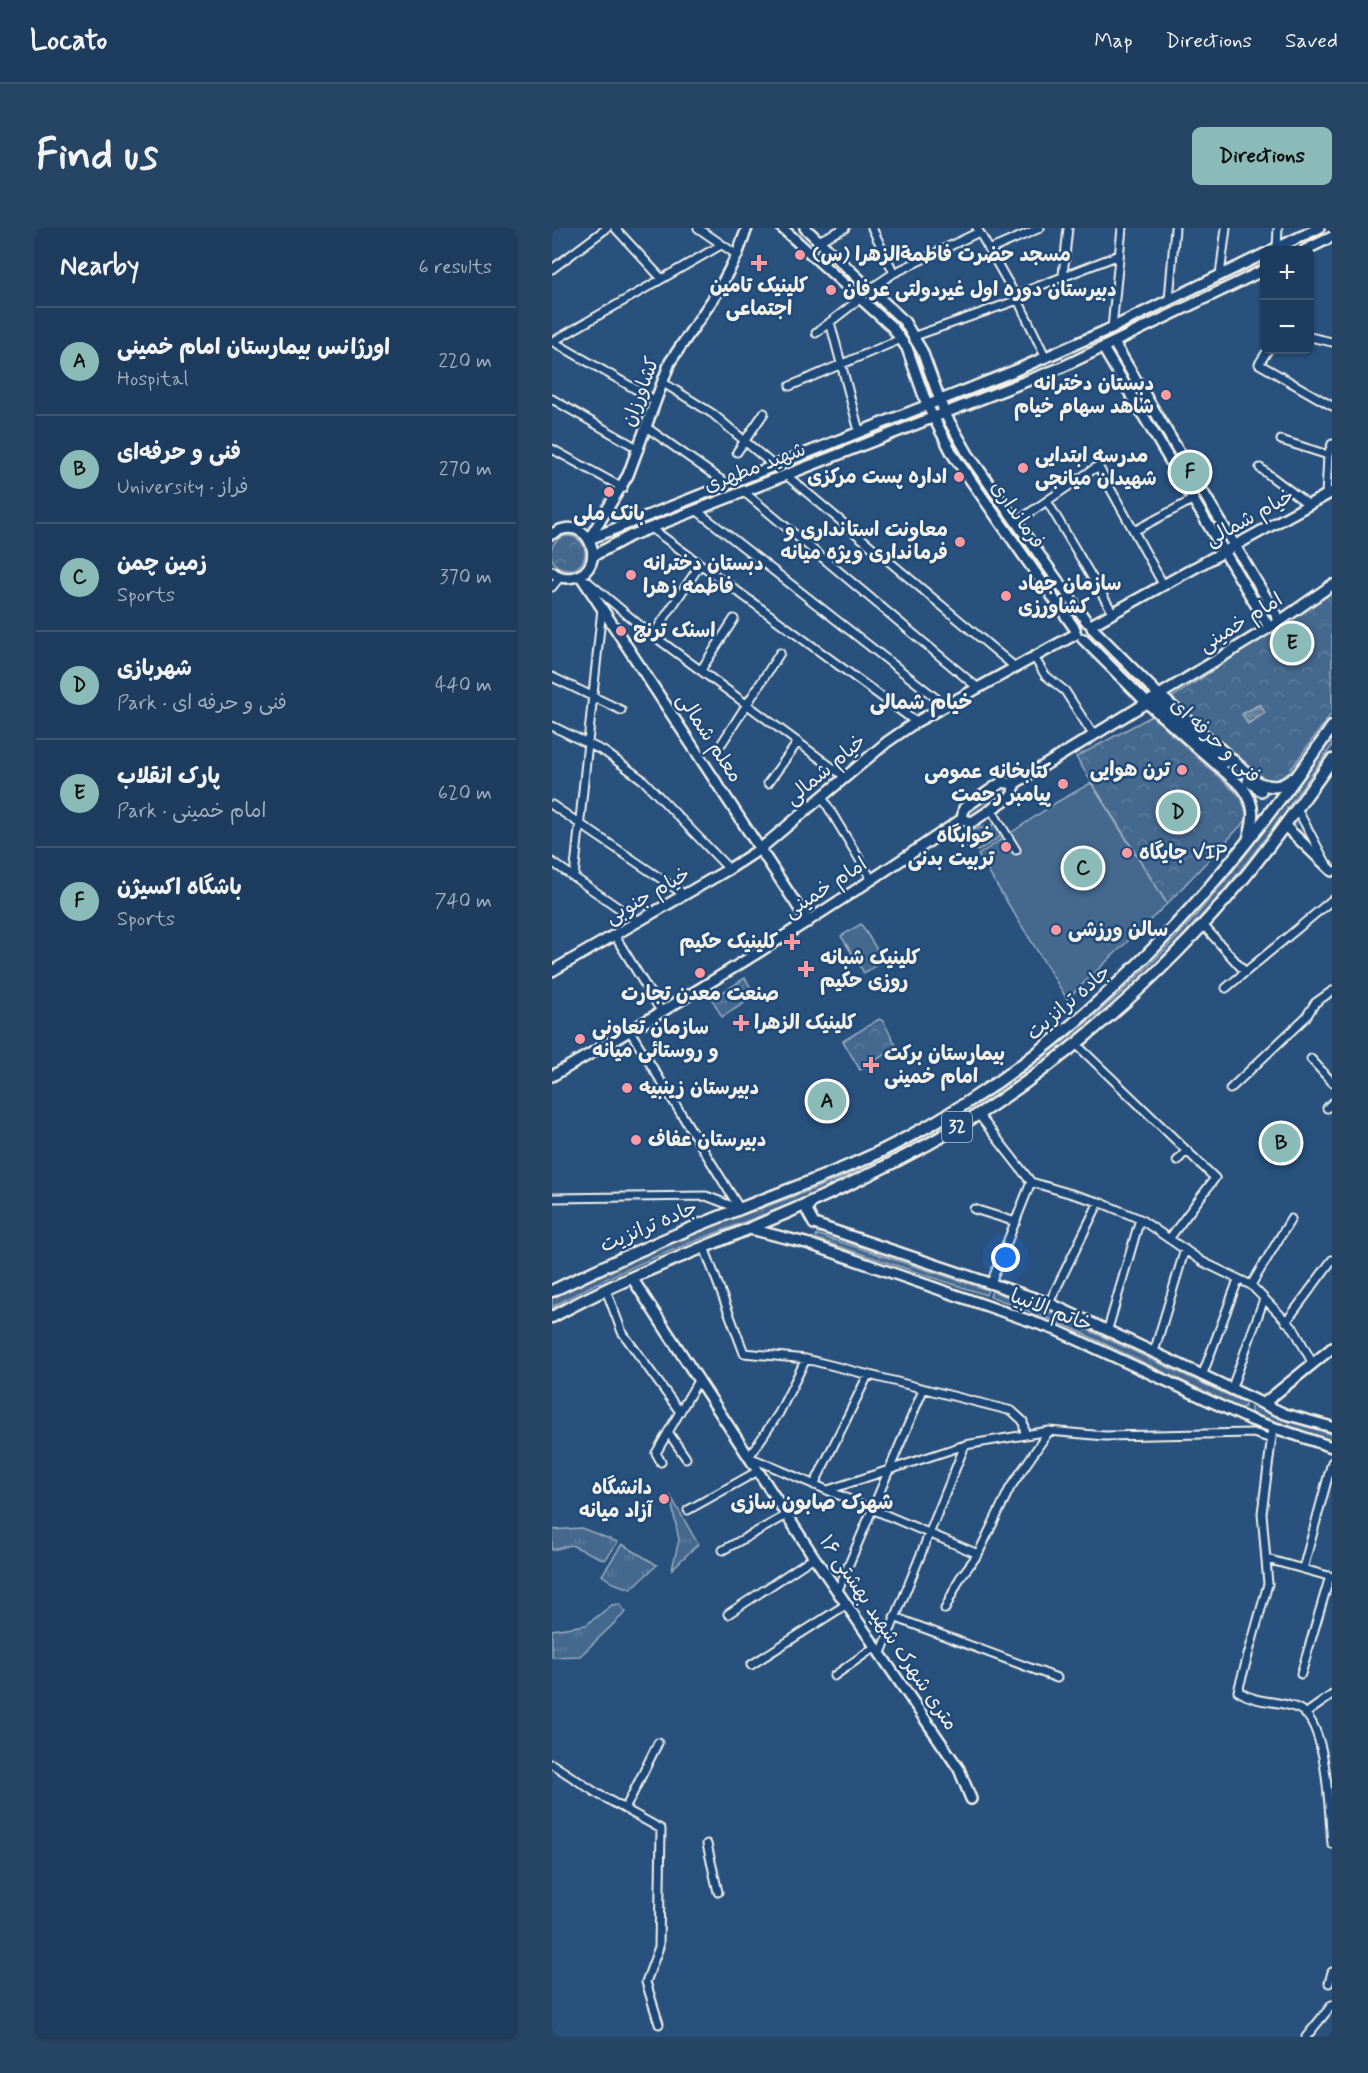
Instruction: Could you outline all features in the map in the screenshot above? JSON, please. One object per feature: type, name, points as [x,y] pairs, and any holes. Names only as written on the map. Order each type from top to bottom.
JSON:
[{"type":"main road","name":"کشاورزان","points":[[589,539],[623,488],[670,362],[717,293],[737,255],[747,228]]},
{"type":"main road","points":[[782,228],[861,298],[901,339],[907,348],[927,405]]},
{"type":"main road","points":[[805,228],[904,321],[915,336],[939,400],[1046,358],[1260,256]]},
{"type":"main road","points":[[1279,246],[1305,232],[1319,228]]},
{"type":"main road","points":[[1313,246],[1332,237]]},
{"type":"main road","points":[[945,414],[1103,348],[1260,272]]},
{"type":"main road","points":[[861,298],[870,289]]},
{"type":"main road","points":[[1114,343],[1280,621]]},
{"type":"main road","points":[[1103,348],[1269,627]]},
{"type":"main road","name":"شهید مطهری","points":[[589,539],[939,400]]},
{"type":"main road","name":"فرمانداری","points":[[939,400],[968,454],[1058,582],[1090,625],[1153,699]]},
{"type":"main road","name":"فرمانداری","points":[[927,405],[953,455],[1078,634],[1153,699]]},
{"type":"main road","name":"شهید مطهری","points":[[593,556],[651,528],[945,414]]},
{"type":"main road","name":"خیام شمالی","points":[[760,849],[888,742],[916,723],[1078,634],[1079,622],[1090,625],[1329,494]]},
{"type":"main road","points":[[996,514],[1006,507]]},
{"type":"main road","points":[[552,532],[568,528],[584,533],[589,539],[593,556],[588,567],[580,575],[555,574]]},
{"type":"main road","name":"معلم شمالی","points":[[580,575],[808,922]]},
{"type":"main road","points":[[1048,590],[1058,582]]},
{"type":"main road","name":"امام خمینی","points":[[1014,784],[1280,621],[1332,585]]},
{"type":"main road","points":[[1078,634],[1090,636],[1090,625]]},
{"type":"main road","points":[[1153,699],[1258,783],[1283,786],[1299,773]]},
{"type":"main road","points":[[1153,699],[1261,791]]},
{"type":"main road","name":"فنی و حرفه ای","points":[[1153,699],[1249,796],[1253,804],[1254,819],[1247,844]]},
{"type":"main road","name":"جاده ترانزیت","points":[[552,1291],[650,1245],[849,1166],[896,1144],[949,1115],[1033,1059],[1109,994],[1173,931],[1247,844],[1332,727]]},
{"type":"main road","name":"جاده ترانزیت","points":[[552,1317],[632,1278],[811,1202],[898,1160],[978,1114],[1040,1072],[1155,973],[1203,925],[1285,826],[1332,760]]},
{"type":"main road","points":[[1002,782],[1014,784],[1013,795],[991,809],[972,822],[962,819],[964,808],[1002,782]]},
{"type":"main road","name":"امام خمینی","points":[[552,1076],[808,922],[962,819]]},
{"type":"main road","points":[[1285,826],[1329,867]]},
{"type":"main road","name":"خیام جنوبی","points":[[552,971],[729,870],[760,849]]},
{"type":"main road","points":[[806,1243],[814,1224],[807,1211],[811,1202]]},
{"type":"main road","name":"خاتم الانبیا","points":[[814,1224],[1049,1303],[1285,1414],[1332,1427]]},
{"type":"main road","name":"خاتم الانبیا","points":[[750,1229],[806,1243],[1056,1330],[1273,1428],[1332,1446]]},
{"type":"main road","name":"۱۶ متری شهرک شهيد بهشتی","points":[[632,1278],[814,1557],[959,1769],[972,1799]]},
{"type":"main road","points":[[1263,1404],[1332,1348]]},
{"type":"main road","points":[[1176,1384],[1171,1376],[1172,1368],[1184,1366]]},
{"type":"street","points":[[552,269],[607,228]]},
{"type":"street","points":[[615,228],[662,279]]},
{"type":"street","points":[[698,228],[737,255]]},
{"type":"street","points":[[818,241],[845,228]]},
{"type":"street","points":[[872,228],[894,273]]},
{"type":"street","points":[[989,250],[1040,228]]},
{"type":"street","points":[[1063,275],[1068,228]]},
{"type":"street","points":[[1112,328],[1122,228]]},
{"type":"street","points":[[1169,300],[1175,228]]},
{"type":"street","points":[[1220,276],[1226,228]]},
{"type":"street","points":[[1275,246],[1278,228]]},
{"type":"street","points":[[870,289],[894,273],[978,230],[1017,298],[1046,358]]},
{"type":"street","points":[[552,342],[720,245]]},
{"type":"street","points":[[915,336],[1017,298],[1063,275],[1119,255]]},
{"type":"street","points":[[816,333],[861,298]]},
{"type":"street","points":[[830,322],[859,431]]},
{"type":"street","points":[[1314,338],[1332,342]]},
{"type":"street","points":[[790,386],[901,339]]},
{"type":"street","points":[[552,342],[656,401]]},
{"type":"street","points":[[1265,354],[1258,364],[1332,406]]},
{"type":"street","points":[[662,382],[713,414],[773,465]]},
{"type":"street","points":[[552,399],[639,449]]},
{"type":"street","points":[[737,452],[764,413]]},
{"type":"street","points":[[646,427],[727,484]]},
{"type":"street","points":[[1281,440],[1328,455]]},
{"type":"street","points":[[1329,494],[1328,455],[1332,444]]},
{"type":"street","points":[[552,449],[623,488]]},
{"type":"street","points":[[1017,522],[1098,466],[1164,586]]},
{"type":"street","points":[[1260,468],[1309,505]]},
{"type":"street","points":[[786,475],[1015,667]]},
{"type":"street","points":[[743,492],[978,688]]},
{"type":"street","points":[[1134,531],[1192,500]]},
{"type":"street","points":[[1047,501],[1113,613]]},
{"type":"street","points":[[696,510],[946,706]]},
{"type":"street","points":[[651,528],[916,723]]},
{"type":"street","points":[[653,635],[700,564]]},
{"type":"street","points":[[552,586],[555,574]]},
{"type":"street","points":[[580,575],[653,635],[845,777]]},
{"type":"street","points":[[574,877],[602,608]]},
{"type":"street","points":[[701,670],[734,619]]},
{"type":"street","points":[[722,743],[780,653]]},
{"type":"street","points":[[1034,657],[1045,675],[1065,691],[1094,736]]},
{"type":"street","points":[[552,677],[621,710]]},
{"type":"street","points":[[552,726],[588,742],[642,780],[729,870]]},
{"type":"street","points":[[768,783],[798,742]]},
{"type":"street","points":[[822,797],[872,880]]},
{"type":"street","points":[[552,805],[685,895]]},
{"type":"street","points":[[991,809],[1016,850]]},
{"type":"street","points":[[1297,809],[1329,867]]},
{"type":"street","points":[[552,862],[639,922]]},
{"type":"street","points":[[1226,988],[1332,900]]},
{"type":"street","points":[[1203,925],[1245,972]]},
{"type":"street","points":[[615,936],[662,1011]]},
{"type":"street","points":[[1230,1089],[1306,1017],[1315,1003],[1332,990]]},
{"type":"street","points":[[630,1031],[740,1209]]},
{"type":"street","points":[[1075,1043],[1215,1178],[1169,1239]]},
{"type":"street","points":[[1311,1059],[1332,1082]]},
{"type":"street","points":[[978,1114],[1031,1182],[1099,1202],[1140,1219],[1185,1250],[1251,1285],[1294,1329],[1313,1364]]},
{"type":"street","points":[[1177,1161],[1186,1151]]},
{"type":"street","points":[[991,1283],[1031,1182]]},
{"type":"street","points":[[552,1198],[706,1196],[740,1209]]},
{"type":"street","points":[[1049,1303],[1099,1202]]},
{"type":"street","points":[[974,1209],[1016,1222]]},
{"type":"street","points":[[1108,1329],[1140,1219]]},
{"type":"street","points":[[1251,1285],[1291,1219]]},
{"type":"street","points":[[704,1247],[744,1353],[806,1359],[1012,1411],[1023,1421],[1025,1435]]},
{"type":"street","points":[[1154,1352],[1185,1250]]},
{"type":"street","points":[[1286,1322],[1332,1260]]},
{"type":"street","points":[[1202,1376],[1238,1280]]},
{"type":"street","points":[[606,1290],[622,1332],[680,1412]]},
{"type":"street","points":[[1231,1390],[1264,1299]]},
{"type":"street","points":[[806,1359],[779,1413],[749,1457],[978,1554]]},
{"type":"street","points":[[814,1485],[868,1375]]},
{"type":"street","points":[[661,1462],[656,1453],[699,1379]]},
{"type":"street","points":[[838,1590],[923,1390]]},
{"type":"street","points":[[1273,1428],[1265,1475],[1262,1513],[1268,1584],[1238,1691],[1252,1700],[1301,1709],[1315,1725],[1325,1770],[1332,1844]]},
{"type":"street","points":[[828,1490],[965,1445],[1049,1431],[1105,1436],[1252,1433],[1272,1439]]},
{"type":"street","points":[[945,1609],[960,1578],[978,1554],[1010,1488],[1049,1431]]},
{"type":"street","points":[[668,1432],[686,1458]]},
{"type":"street","points":[[834,1676],[878,1650],[930,1534],[965,1445]]},
{"type":"street","points":[[1303,1569],[1332,1462]]},
{"type":"street","points":[[688,1510],[758,1471]]},
{"type":"street","points":[[723,1550],[787,1515]]},
{"type":"street","points":[[728,1614],[814,1557]]},
{"type":"street","points":[[1267,1559],[1331,1577],[1301,1674]]},
{"type":"street","points":[[751,1665],[847,1604]]},
{"type":"street","points":[[894,1617],[1057,1678]]},
{"type":"street","points":[[1305,1714],[1332,1695]]},
{"type":"street","points":[[625,1809],[658,1743]]},
{"type":"street","points":[[552,1764],[661,1829],[659,1947],[646,1982],[659,2024]]},
{"type":"street","points":[[707,1845],[718,1892]]},
{"type":"street","points":[[1329,1983],[1332,1972]]},
{"type":"street","points":[[1306,2037],[1332,2005]]},
{"type":"green space","points":[[568,536],[580,541],[585,553],[580,565],[568,570],[556,565],[551,553],[556,541]]},
{"type":"green space","points":[[1332,592],[1332,713],[1283,780],[1264,782],[1171,698]]},
{"type":"green space","points":[[1152,716],[1241,797],[1248,818],[1167,904],[1076,757]]},
{"type":"green space","points":[[1332,737],[1332,746],[1269,834],[1243,868],[1192,926],[1111,1006],[1022,1078],[928,1140],[878,1166],[796,1202],[631,1267],[552,1307],[552,1298],[615,1267],[701,1230],[843,1177],[894,1152],[945,1124],[994,1093],[1042,1058],[1132,982],[1210,899]]},
{"type":"green space","points":[[1091,783],[1167,904],[1067,999],[978,855],[1057,802]]},
{"type":"green space","points":[[1003,784],[1013,790],[967,820],[966,809]]},
{"type":"green space","points":[[997,824],[1000,837],[978,851],[948,842],[961,833]]},
{"type":"green space","points":[[861,924],[884,961],[864,973],[841,936]]},
{"type":"green space","points":[[745,978],[756,996],[722,1017],[712,999]]},
{"type":"green space","points":[[879,1019],[883,1021],[897,1047],[860,1070],[843,1041]]},
{"type":"green space","points":[[816,1235],[988,1290],[986,1295],[816,1239]]},
{"type":"green space","points":[[992,1291],[1054,1314],[1245,1403],[1245,1407],[1239,1408],[1065,1325],[990,1296]]},
{"type":"green space","points":[[1255,1406],[1332,1435],[1332,1441],[1251,1413],[1251,1407]]},
{"type":"green space","points":[[670,1495],[698,1544],[672,1569],[679,1540]]},
{"type":"green space","points":[[581,1528],[618,1542],[605,1560],[571,1545],[552,1550],[552,1530]]},
{"type":"green space","points":[[622,1544],[657,1565],[631,1589],[613,1583],[602,1575]]},
{"type":"green space","points":[[619,1604],[626,1612],[580,1656],[552,1657],[552,1630],[586,1625],[612,1605]]},
{"type":"shaded area","points":[[1260,704],[1265,713],[1248,724],[1242,714]]},
{"type":"tunnel","points":[[1261,791],[1293,822],[1318,853]]},
{"type":"place","name":"مسجد حضرت فاطمةالزهرا (س)","points":[[800,255]]},
{"type":"place","name":"کلینیک تامین اجتماعی","points":[[759,263]]},
{"type":"place","name":"دبیرستان دوره اول غیردولتی عرفان","points":[[831,290]]},
{"type":"place","name":"دبستان دخترانه شاهد سهام خیام","points":[[1166,395]]},
{"type":"place","name":"مدرسه ابتدایی شهیدان میانجی","points":[[1023,468]]},
{"type":"place","name":"باشگاه اکسیژن","points":[[1190,472]]},
{"type":"place","name":"اداره پست مرکزی","points":[[959,477]]},
{"type":"place","name":"بانک ملی","points":[[609,492]]},
{"type":"place","name":"معاونت استانداری و فرمانداری ویژه میانه","points":[[960,542]]},
{"type":"place","name":"دبستان دخترانه فاطمه زهرا","points":[[631,575]]},
{"type":"place","name":"سازمان جهاد کشاورزی","points":[[1006,596]]},
{"type":"place","name":"اسنک ترنج","points":[[621,631]]},
{"type":"place","name":"پارک انقلاب","points":[[1292,643]]},
{"type":"place","name":"ترن هوایی","points":[[1182,770]]},
{"type":"place","name":"کتابخانه عمومی پیامبر رحمت","points":[[1063,784]]},
{"type":"place","name":"شهربازی","points":[[1178,812]]},
{"type":"place","name":"خوابگاه تربیت بدنی","points":[[1006,847]]},
{"type":"place","name":"جایگاه VIP","points":[[1127,853]]},
{"type":"place","name":"زمین چمن","points":[[1083,868]]},
{"type":"place","name":"سالن ورزشی","points":[[1056,930]]},
{"type":"place","name":"کلینیک حکیم","points":[[792,942]]},
{"type":"place","name":"کلینیک شبانه روزی حکیم","points":[[806,969]]},
{"type":"place","name":"صنعت معدن تجارت","points":[[700,973]]},
{"type":"place","name":"کلینیک الزهرا","points":[[741,1023]]},
{"type":"place","name":"سازمان تعاونی و روستائی میانه","points":[[580,1039]]},
{"type":"place","name":"بیمارستان برکت امام خمینی","points":[[871,1065]]},
{"type":"place","name":"دبیرستان زینبیه","points":[[627,1088]]},
{"type":"place","name":"اورژانس بیمارستان امام خمینی","points":[[827,1101]]},
{"type":"place","name":"دبیرستان عفاف","points":[[636,1140]]},
{"type":"place","name":"فنی و حرفه‌ای","points":[[1281,1143]]},
{"type":"place","name":"دانشگاه آزاد میانه","points":[[664,1499]]},
{"type":"district","name":"خیام شمالی","points":[[921,703]]},
{"type":"district","name":"شهرک صابون سازی","points":[[812,1503]]}]
